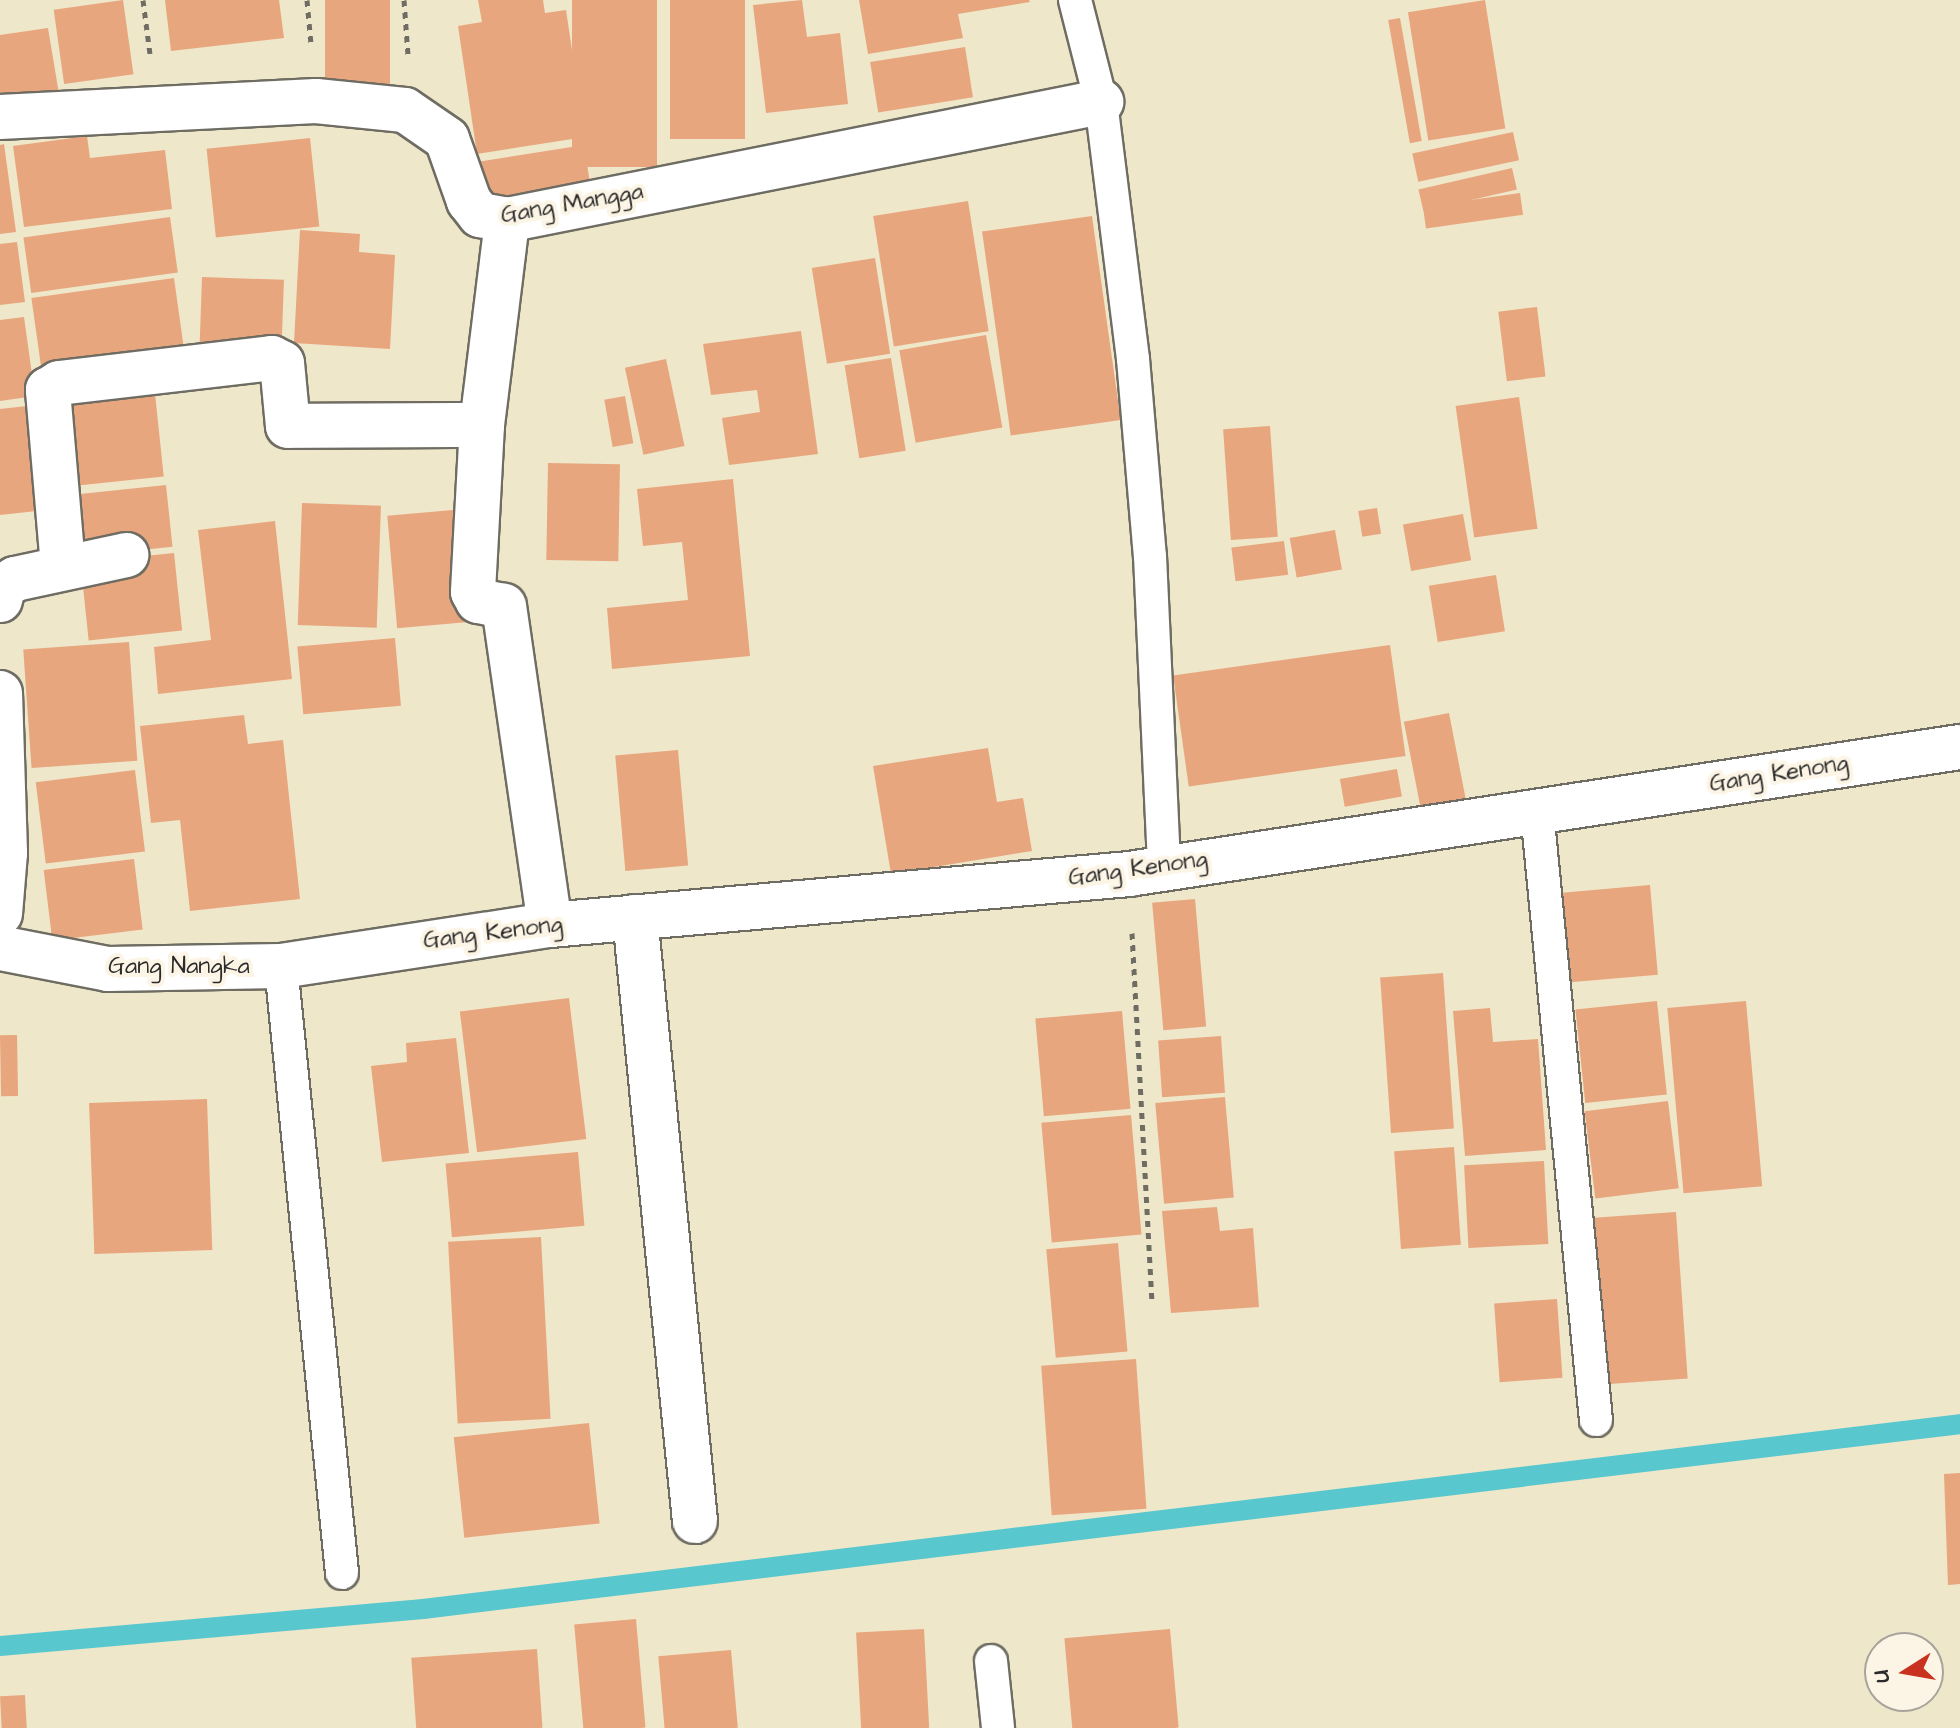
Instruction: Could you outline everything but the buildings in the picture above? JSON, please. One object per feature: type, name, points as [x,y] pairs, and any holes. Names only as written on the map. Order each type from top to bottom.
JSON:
[{"type":"street","name":"Gang Mangga","points":[[0,117],[316,101],[405,110],[447,139],[469,201],[480,215],[507,220],[1101,102]]},
{"type":"street","points":[[507,220],[482,425],[473,592],[478,601],[504,606],[550,925]]},
{"type":"street","points":[[63,566],[48,390],[59,383],[272,358],[282,363],[288,426],[482,425]]},
{"type":"street","points":[[0,600],[3,587],[15,579],[63,566],[126,555]]},
{"type":"street","points":[[0,693],[5,853],[0,914]]},
{"type":"street","name":"Gang Kenong","points":[[296,962],[550,925],[1147,870],[1960,747]]},
{"type":"street","points":[[635,917],[695,1521]]},
{"type":"street","name":"Gang Nangka","points":[[0,948],[108,969],[296,962]]},
{"type":"lane","points":[[1075,0],[1101,102],[1133,359],[1150,556],[1147,870]]},
{"type":"lane","points":[[1537,811],[1596,1420]]},
{"type":"lane","points":[[296,962],[342,1573]]},
{"type":"lane","points":[[991,1661],[998,1728]]},
{"type":"path","points":[[1147,870],[1152,1299]]},
{"type":"waterway","points":[[0,1646],[423,1609],[1960,1424]]}]
